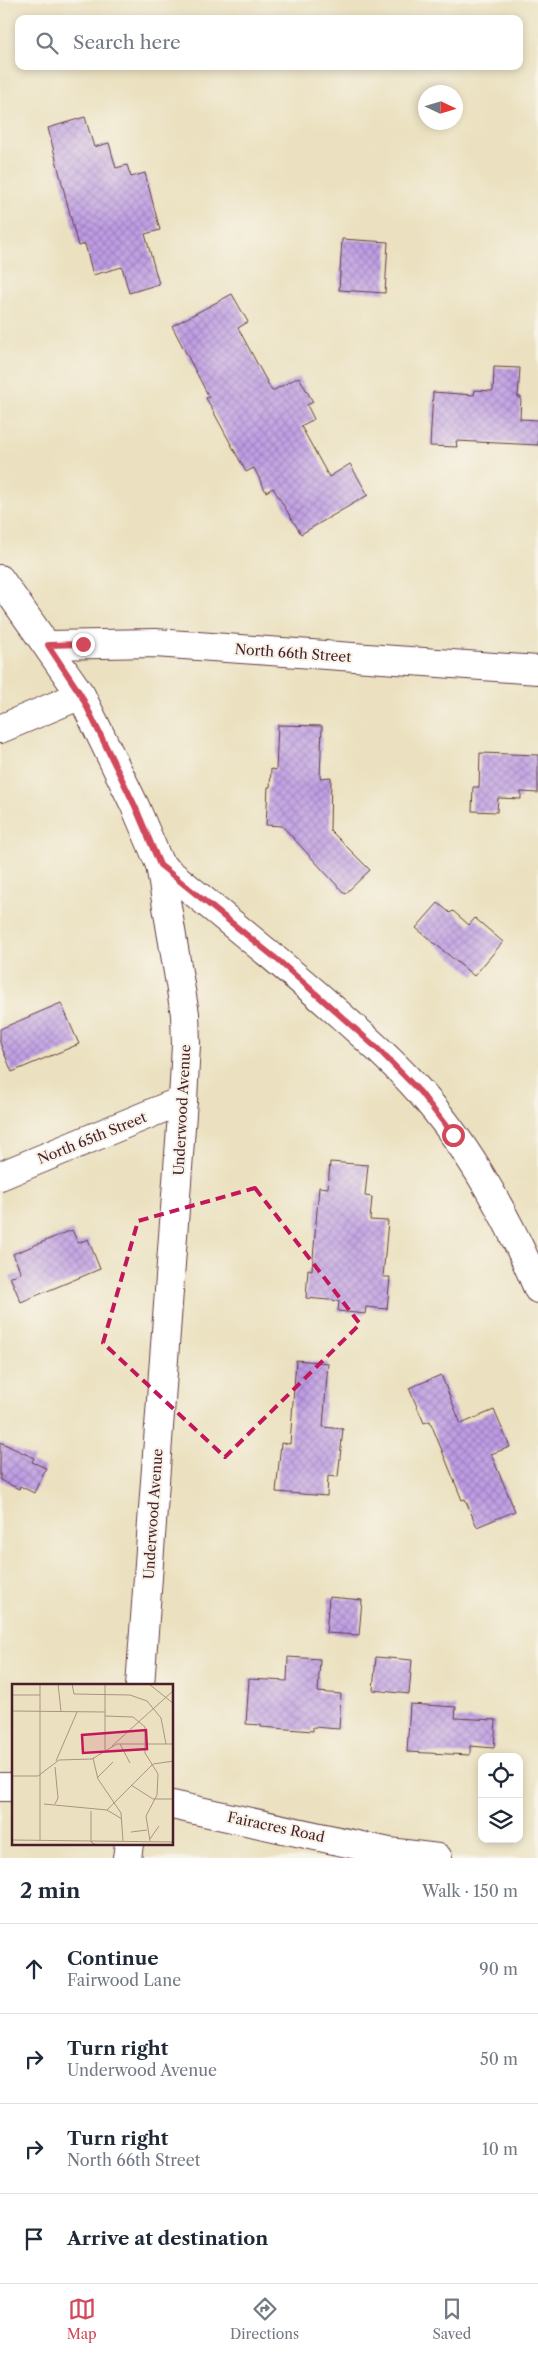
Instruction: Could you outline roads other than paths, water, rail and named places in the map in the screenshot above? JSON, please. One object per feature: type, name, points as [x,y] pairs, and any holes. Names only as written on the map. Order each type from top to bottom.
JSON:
[{"type":"street","name":"Underwood Avenue","points":[[0,578],[81,695],[135,806],[160,865],[185,1014],[186,1045],[183,1100],[140,1684]]},
{"type":"street","name":"North 66th Street","points":[[48,645],[155,642],[538,670]]},
{"type":"street","points":[[0,729],[81,695]]},
{"type":"street","points":[[160,865],[279,961],[379,1050],[420,1092],[453,1135],[493,1199],[538,1289]]},
{"type":"street","name":"North 65th Street","points":[[0,1176],[183,1100]]},
{"type":"street","name":"Fairacres Road","points":[[174,1804],[389,1852],[438,1858]]}]
